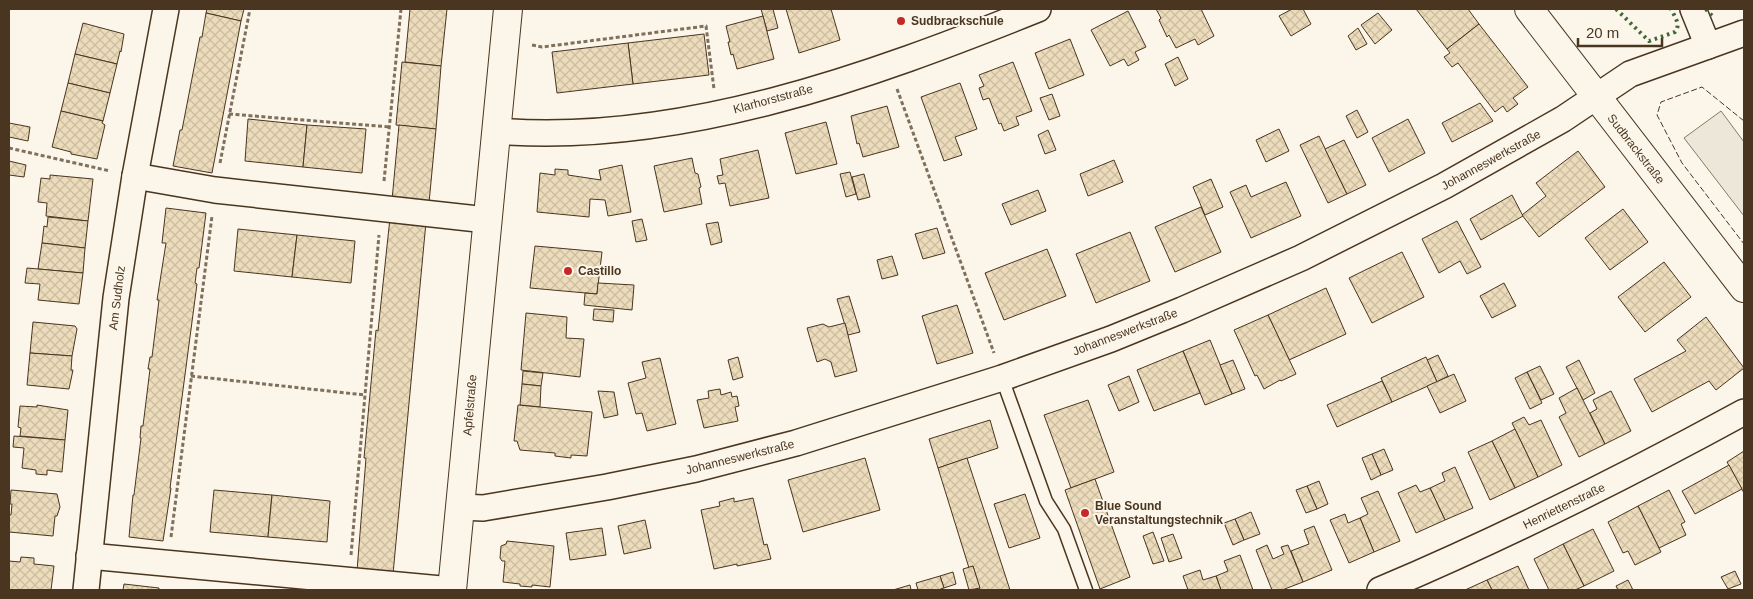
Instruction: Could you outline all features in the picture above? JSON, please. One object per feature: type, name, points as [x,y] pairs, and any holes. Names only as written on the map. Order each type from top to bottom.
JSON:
[{"type":"street","name":"Am Sudholz","points":[[86,590],[116,298],[135,176],[166,9]]},
{"type":"street","name":"Apfelstraße","points":[[90,556],[452,590],[508,9]]},
{"type":"street","name":"Klarhorststraße","points":[[496,130],[540,133],[610,130],[719,114],[782,98],[883,67],[1038,9]]},
{"type":"street","name":"Sudbrackstraße","points":[[1529,9],[1744,288]]},
{"type":"street","points":[[1693,9],[1708,46]]},
{"type":"street","name":"Johanneswerkstraße","points":[[460,507],[483,508],[607,487],[696,468],[796,443],[1002,378],[1120,335],[1301,258],[1444,186],[1563,119],[1630,74],[1744,33]]},
{"type":"street","points":[[135,176],[215,190],[487,220]]},
{"type":"street","name":"Henriettenstraße","points":[[1380,590],[1449,561],[1550,514],[1658,459],[1744,412]]},
{"type":"lane","points":[[1002,378],[1046,501],[1064,529],[1086,590]]},
{"type":"path","points":[[168,563],[215,190],[250,9]]},
{"type":"path","points":[[348,581],[401,9]]},
{"type":"path","points":[[505,42],[542,47],[706,26],[719,114]]},
{"type":"path","points":[[883,67],[897,89],[1002,378]]},
{"type":"path","points":[[229,114],[390,127]]},
{"type":"path","points":[[9,148],[135,176]]},
{"type":"path","points":[[191,376],[365,395]]},
{"type":"shaded area","points":[[1721,111],[1744,142],[1744,216],[1684,138]]},
{"type":"building","points":[[207,9],[244,9],[241,21],[206,13]]},
{"type":"building","points":[[410,9],[447,9],[441,66],[405,62]]},
{"type":"building","points":[[761,9],[773,9],[778,28],[767,31]]},
{"type":"building","points":[[786,9],[831,9],[840,40],[799,53]]},
{"type":"building","points":[[1156,9],[1201,9],[1214,36],[1198,45],[1195,39],[1176,48],[1169,35],[1167,37]]},
{"type":"building","points":[[1292,9],[1303,9],[1311,24],[1291,36],[1279,16]]},
{"type":"building","points":[[1416,9],[1468,9],[1479,24],[1447,49]]},
{"type":"building","points":[[1128,11],[1146,47],[1135,52],[1139,60],[1128,66],[1124,59],[1110,66],[1091,30]]},
{"type":"building","points":[[206,13],[241,21],[212,173],[173,166]]},
{"type":"building","points":[[1378,13],[1392,30],[1375,44],[1361,25]]},
{"type":"building","points":[[763,16],[774,59],[737,69],[733,54],[731,55],[726,26]]},
{"type":"building","points":[[83,23],[124,34],[117,64],[75,54]]},
{"type":"building","points":[[1479,24],[1528,87],[1513,98],[1518,104],[1507,112],[1503,106],[1495,112],[1458,63],[1452,67],[1444,57],[1450,53],[1447,49]]},
{"type":"building","points":[[1358,28],[1367,44],[1356,50],[1348,36]]},
{"type":"building","points":[[704,34],[709,75],[633,84],[628,43]]},
{"type":"building","points":[[1070,39],[1084,75],[1049,89],[1035,53]]},
{"type":"building","points":[[628,43],[633,84],[557,93],[552,52]]},
{"type":"building","points":[[75,54],[117,64],[110,93],[68,83]]},
{"type":"building","points":[[1178,57],[1188,79],[1175,86],[1165,64]]},
{"type":"building","points":[[402,62],[441,66],[436,129],[396,125]]},
{"type":"building","points":[[1013,62],[1032,111],[1016,117],[1019,125],[1004,131],[1001,123],[999,124],[989,98],[983,100],[979,88],[984,86],[979,75]]},
{"type":"building","points":[[68,83],[110,93],[103,121],[61,111]]},
{"type":"building","points":[[960,83],[977,129],[955,137],[962,155],[944,161],[921,97]]},
{"type":"building","points":[[1052,94],[1060,116],[1049,120],[1040,98]]},
{"type":"building","points":[[1480,103],[1493,121],[1452,142],[1442,123]]},
{"type":"building","points":[[887,106],[899,147],[863,157],[859,143],[857,144],[851,116]]},
{"type":"building","points":[[1357,110],[1368,132],[1357,138],[1346,116]]},
{"type":"building","points":[[61,111],[103,121],[102,123],[105,125],[97,159],[71,154],[71,152],[52,147]]},
{"type":"building","points":[[248,119],[307,125],[303,167],[245,161]]},
{"type":"building","points":[[1408,119],[1425,153],[1389,172],[1372,138]]},
{"type":"building","points":[[826,122],[837,164],[796,174],[785,133]]},
{"type":"building","points":[[9,123],[30,127],[28,141],[9,137]]},
{"type":"building","points":[[307,125],[366,129],[362,173],[303,167]]},
{"type":"building","points":[[399,125],[436,129],[429,203],[392,200]]},
{"type":"building","points":[[1279,129],[1289,151],[1266,162],[1256,140]]},
{"type":"building","points":[[1048,130],[1056,150],[1045,154],[1038,135]]},
{"type":"building","points":[[1319,136],[1347,194],[1328,203],[1300,145]]},
{"type":"building","points":[[1344,140],[1366,185],[1347,194],[1325,149]]},
{"type":"building","points":[[758,150],[769,198],[730,206],[725,183],[719,184],[717,176],[723,175],[720,159]]},
{"type":"building","points":[[1578,151],[1605,187],[1539,237],[1522,215],[1546,196],[1536,183]]},
{"type":"building","points":[[692,158],[695,173],[698,174],[701,187],[699,188],[702,204],[664,212],[654,166]]},
{"type":"building","points":[[1114,160],[1123,182],[1088,196],[1080,174]]},
{"type":"building","points":[[9,161],[26,165],[24,177],[9,175]]},
{"type":"building","points":[[622,165],[631,212],[608,216],[605,200],[590,199],[589,217],[537,212],[540,173],[555,175],[555,169],[568,170],[568,175],[601,180],[599,170]]},
{"type":"building","points":[[850,172],[856,194],[846,197],[840,174]]},
{"type":"building","points":[[864,174],[870,197],[858,200],[852,177]]},
{"type":"building","points":[[50,175],[93,179],[88,221],[46,216],[47,203],[38,202],[41,178],[50,179]]},
{"type":"building","points":[[1211,179],[1223,207],[1205,215],[1193,187]]},
{"type":"building","points":[[1286,182],[1301,216],[1251,238],[1230,192],[1246,185],[1251,197]]},
{"type":"building","points":[[1038,190],[1046,211],[1011,225],[1002,204]]},
{"type":"building","points":[[1512,195],[1523,216],[1481,240],[1470,219]]},
{"type":"building","points":[[1201,207],[1221,252],[1175,272],[1155,227]]},
{"type":"building","points":[[166,208],[206,213],[199,268],[197,268],[195,283],[197,284],[163,541],[129,537],[141,426],[143,426],[150,369],[148,369],[150,357],[152,357],[159,300],[157,300],[166,243],[162,243]]},
{"type":"building","points":[[1623,209],[1648,242],[1610,270],[1585,238]]},
{"type":"building","points":[[48,217],[88,221],[85,248],[42,243],[44,226],[47,227]]},
{"type":"building","points":[[390,218],[426,222],[393,574],[357,571],[366,458],[364,458],[376,330],[378,331]]},
{"type":"building","points":[[642,219],[647,240],[636,242],[632,221]]},
{"type":"building","points":[[1457,221],[1481,267],[1467,274],[1460,261],[1439,273],[1422,239]]},
{"type":"building","points":[[718,222],[722,242],[711,245],[706,224]]},
{"type":"building","points":[[937,228],[945,253],[923,259],[915,234]]},
{"type":"building","points":[[238,229],[297,235],[292,277],[234,271]]},
{"type":"building","points":[[1130,232],[1150,281],[1096,303],[1076,254]]},
{"type":"building","points":[[297,235],[355,241],[351,283],[292,277]]},
{"type":"building","points":[[42,243],[85,248],[83,273],[38,269]]},
{"type":"building","points":[[535,246],[602,252],[597,294],[530,288]]},
{"type":"building","points":[[1047,249],[1066,296],[1004,320],[985,273]]},
{"type":"building","points":[[1402,252],[1424,297],[1372,323],[1349,278]]},
{"type":"building","points":[[892,256],[898,275],[882,279],[877,260]]},
{"type":"building","points":[[1664,262],[1691,297],[1645,332],[1618,297]]},
{"type":"building","points":[[27,268],[83,273],[79,304],[38,300],[40,284],[25,283]]},
{"type":"building","points":[[598,283],[634,285],[632,310],[584,305],[585,293],[597,294]]},
{"type":"building","points":[[1504,283],[1516,306],[1492,318],[1480,296]]},
{"type":"building","points":[[1326,288],[1346,334],[1289,360],[1268,315]]},
{"type":"building","points":[[849,296],[860,332],[848,335],[837,299]]},
{"type":"building","points":[[957,305],[973,353],[937,364],[922,316]]},
{"type":"building","points":[[594,309],[614,310],[613,322],[593,320]]},
{"type":"building","points":[[526,313],[567,317],[566,338],[584,339],[580,377],[521,370]]},
{"type":"building","points":[[1268,315],[1296,374],[1264,389],[1257,375],[1255,376],[1234,330]]},
{"type":"building","points":[[1706,317],[1744,368],[1716,390],[1709,381],[1652,412],[1634,379],[1686,351],[1677,340]]},
{"type":"building","points":[[33,322],[75,326],[77,329],[72,356],[30,353]]},
{"type":"building","points":[[845,323],[857,371],[835,377],[831,362],[825,359],[817,362],[807,328],[823,324],[829,327]]},
{"type":"building","points":[[1210,340],[1232,394],[1205,405],[1183,351]]},
{"type":"building","points":[[1183,351],[1200,393],[1154,411],[1137,370]]},
{"type":"building","points":[[30,353],[72,356],[71,370],[73,370],[69,389],[27,385]]},
{"type":"building","points":[[1438,355],[1448,376],[1437,382],[1427,360]]},
{"type":"building","points":[[738,357],[743,377],[733,380],[728,360]]},
{"type":"building","points":[[1426,357],[1437,382],[1392,402],[1381,378]]},
{"type":"building","points":[[660,358],[676,424],[647,431],[642,413],[636,414],[628,383],[646,378],[642,362]]},
{"type":"building","points":[[1233,360],[1245,389],[1232,394],[1220,365]]},
{"type":"building","points":[[1579,360],[1595,393],[1583,400],[1566,367]]},
{"type":"building","points":[[1540,366],[1554,394],[1541,400],[1527,372]]},
{"type":"building","points":[[523,371],[543,373],[541,386],[522,384]]},
{"type":"building","points":[[1527,372],[1542,403],[1530,409],[1515,378]]},
{"type":"building","points":[[1454,374],[1466,401],[1440,413],[1427,386]]},
{"type":"building","points":[[1129,376],[1139,402],[1119,411],[1108,385]]},
{"type":"building","points":[[1382,381],[1392,402],[1337,427],[1327,405]]},
{"type":"building","points":[[522,384],[541,386],[540,407],[520,405]]},
{"type":"building","points":[[1577,388],[1605,444],[1579,457],[1559,417],[1566,413],[1559,398]]},
{"type":"building","points":[[720,389],[721,395],[731,392],[732,397],[737,396],[739,406],[735,407],[738,421],[704,428],[697,400],[709,398],[708,391]]},
{"type":"building","points":[[598,391],[614,392],[618,415],[604,418]]},
{"type":"building","points":[[1611,391],[1631,431],[1605,444],[1590,413],[1597,409],[1593,400]]},
{"type":"building","points":[[1088,400],[1114,472],[1071,488],[1044,415]]},
{"type":"building","points":[[37,405],[68,410],[65,440],[20,436],[21,428],[18,427],[20,406],[37,407]]},
{"type":"building","points":[[518,405],[592,412],[587,456],[571,455],[571,458],[555,456],[555,453],[520,450],[517,441],[514,441]]},
{"type":"building","points":[[1524,417],[1529,425],[1541,420],[1562,465],[1538,477],[1512,423]]},
{"type":"building","points":[[990,420],[998,448],[938,468],[929,439]]},
{"type":"building","points":[[1515,429],[1538,477],[1515,488],[1492,441]]},
{"type":"building","points":[[14,436],[65,440],[62,472],[47,470],[47,475],[36,474],[36,470],[22,468],[24,448],[13,447]]},
{"type":"building","points":[[1492,441],[1515,488],[1490,500],[1468,452]]},
{"type":"building","points":[[1384,449],[1393,470],[1381,475],[1372,454]]},
{"type":"building","points":[[1744,451],[1744,493],[1727,462]]},
{"type":"building","points":[[1372,454],[1381,475],[1371,480],[1362,458]]},
{"type":"building","points":[[865,458],[880,510],[803,532],[788,480]]},
{"type":"building","points":[[967,458],[1010,590],[980,590],[973,566],[969,568],[938,468]]},
{"type":"building","points":[[1729,465],[1742,489],[1695,514],[1682,491]]},
{"type":"building","points":[[1455,467],[1473,508],[1445,520],[1430,488],[1445,481],[1442,473]]},
{"type":"building","points":[[1095,479],[1130,577],[1100,589],[1065,490]]},
{"type":"building","points":[[1319,481],[1328,504],[1317,509],[1307,486]]},
{"type":"building","points":[[1416,485],[1420,492],[1430,488],[1445,520],[1416,533],[1398,493]]},
{"type":"building","points":[[1307,486],[1317,509],[1306,513],[1296,490]]},
{"type":"building","points":[[11,490],[57,494],[60,507],[57,516],[55,516],[53,536],[9,532],[9,515],[11,515],[12,504],[10,504]]},
{"type":"building","points":[[214,490],[272,495],[268,537],[210,532]]},
{"type":"building","points":[[1669,490],[1685,522],[1681,524],[1686,535],[1659,548],[1638,506]]},
{"type":"building","points":[[1378,491],[1400,541],[1374,552],[1360,518],[1368,514],[1361,498]]},
{"type":"building","points":[[1025,494],[1040,538],[1009,548],[994,504]]},
{"type":"building","points":[[272,495],[330,501],[327,542],[268,537]]},
{"type":"building","points":[[734,498],[734,502],[753,498],[764,545],[767,544],[771,559],[714,569],[701,510],[720,506],[719,502]]},
{"type":"building","points":[[1638,506],[1661,552],[1635,565],[1628,551],[1623,553],[1608,522]]},
{"type":"building","points":[[1251,512],[1260,534],[1244,540],[1235,519]]},
{"type":"building","points":[[1345,514],[1348,523],[1360,518],[1374,552],[1349,563],[1330,520]]},
{"type":"building","points":[[1235,519],[1244,540],[1233,545],[1224,523]]},
{"type":"building","points":[[645,520],[651,548],[624,554],[618,526]]},
{"type":"building","points":[[1314,526],[1332,570],[1303,582],[1291,551],[1309,544],[1304,530]]},
{"type":"building","points":[[602,528],[606,555],[570,560],[566,533]]},
{"type":"building","points":[[1593,529],[1614,571],[1584,586],[1563,544]]},
{"type":"building","points":[[1153,532],[1164,561],[1153,564],[1143,536]]},
{"type":"building","points":[[1173,534],[1182,558],[1169,562],[1161,538]]},
{"type":"building","points":[[507,541],[554,546],[550,587],[520,586],[520,584],[503,582],[505,561],[502,561],[500,558],[501,546],[506,544]]},
{"type":"building","points":[[1563,544],[1584,586],[1575,590],[1549,590],[1534,559]]},
{"type":"building","points":[[1267,545],[1273,559],[1284,554],[1281,547],[1288,545],[1303,582],[1282,590],[1272,590],[1256,550]]},
{"type":"building","points":[[1240,555],[1253,590],[1221,590],[1216,576],[1228,571],[1224,561]]},
{"type":"building","points":[[21,557],[34,558],[34,564],[54,566],[51,590],[9,590],[9,561],[20,562]]},
{"type":"building","points":[[973,566],[980,588],[969,590],[963,569]]},
{"type":"building","points":[[1518,566],[1529,590],[1492,590],[1487,580]]},
{"type":"building","points":[[1200,570],[1203,580],[1216,576],[1221,590],[1188,590],[1183,576]]},
{"type":"building","points":[[1735,571],[1741,584],[1728,589],[1721,577]]},
{"type":"building","points":[[953,572],[956,584],[944,588],[940,576]]},
{"type":"building","points":[[940,576],[944,588],[938,590],[918,590],[916,583]]},
{"type":"building","points":[[1487,580],[1492,590],[1465,590]]},
{"type":"building","points":[[1628,580],[1633,590],[1618,590],[1616,586]]},
{"type":"building","points":[[124,584],[159,588],[159,590],[123,590]]},
{"type":"building","points":[[910,585],[911,590],[893,590]]},
{"type":"hedge","points":[[1616,9],[1649,41],[1675,32],[1677,29],[1676,18],[1671,9]]},
{"type":"hedge","points":[[1706,9],[1715,18]]},
{"type":"fence","points":[[1744,121],[1702,87],[1661,102],[1657,115],[1682,163],[1744,244]]},
{"type":"place","name":"Sudbrackschule","points":[[901,21]]},
{"type":"place","name":"Castillo","points":[[568,271]]},
{"type":"place","name":"Blue Sound Veranstaltungstechnik","points":[[1085,513]]}]
